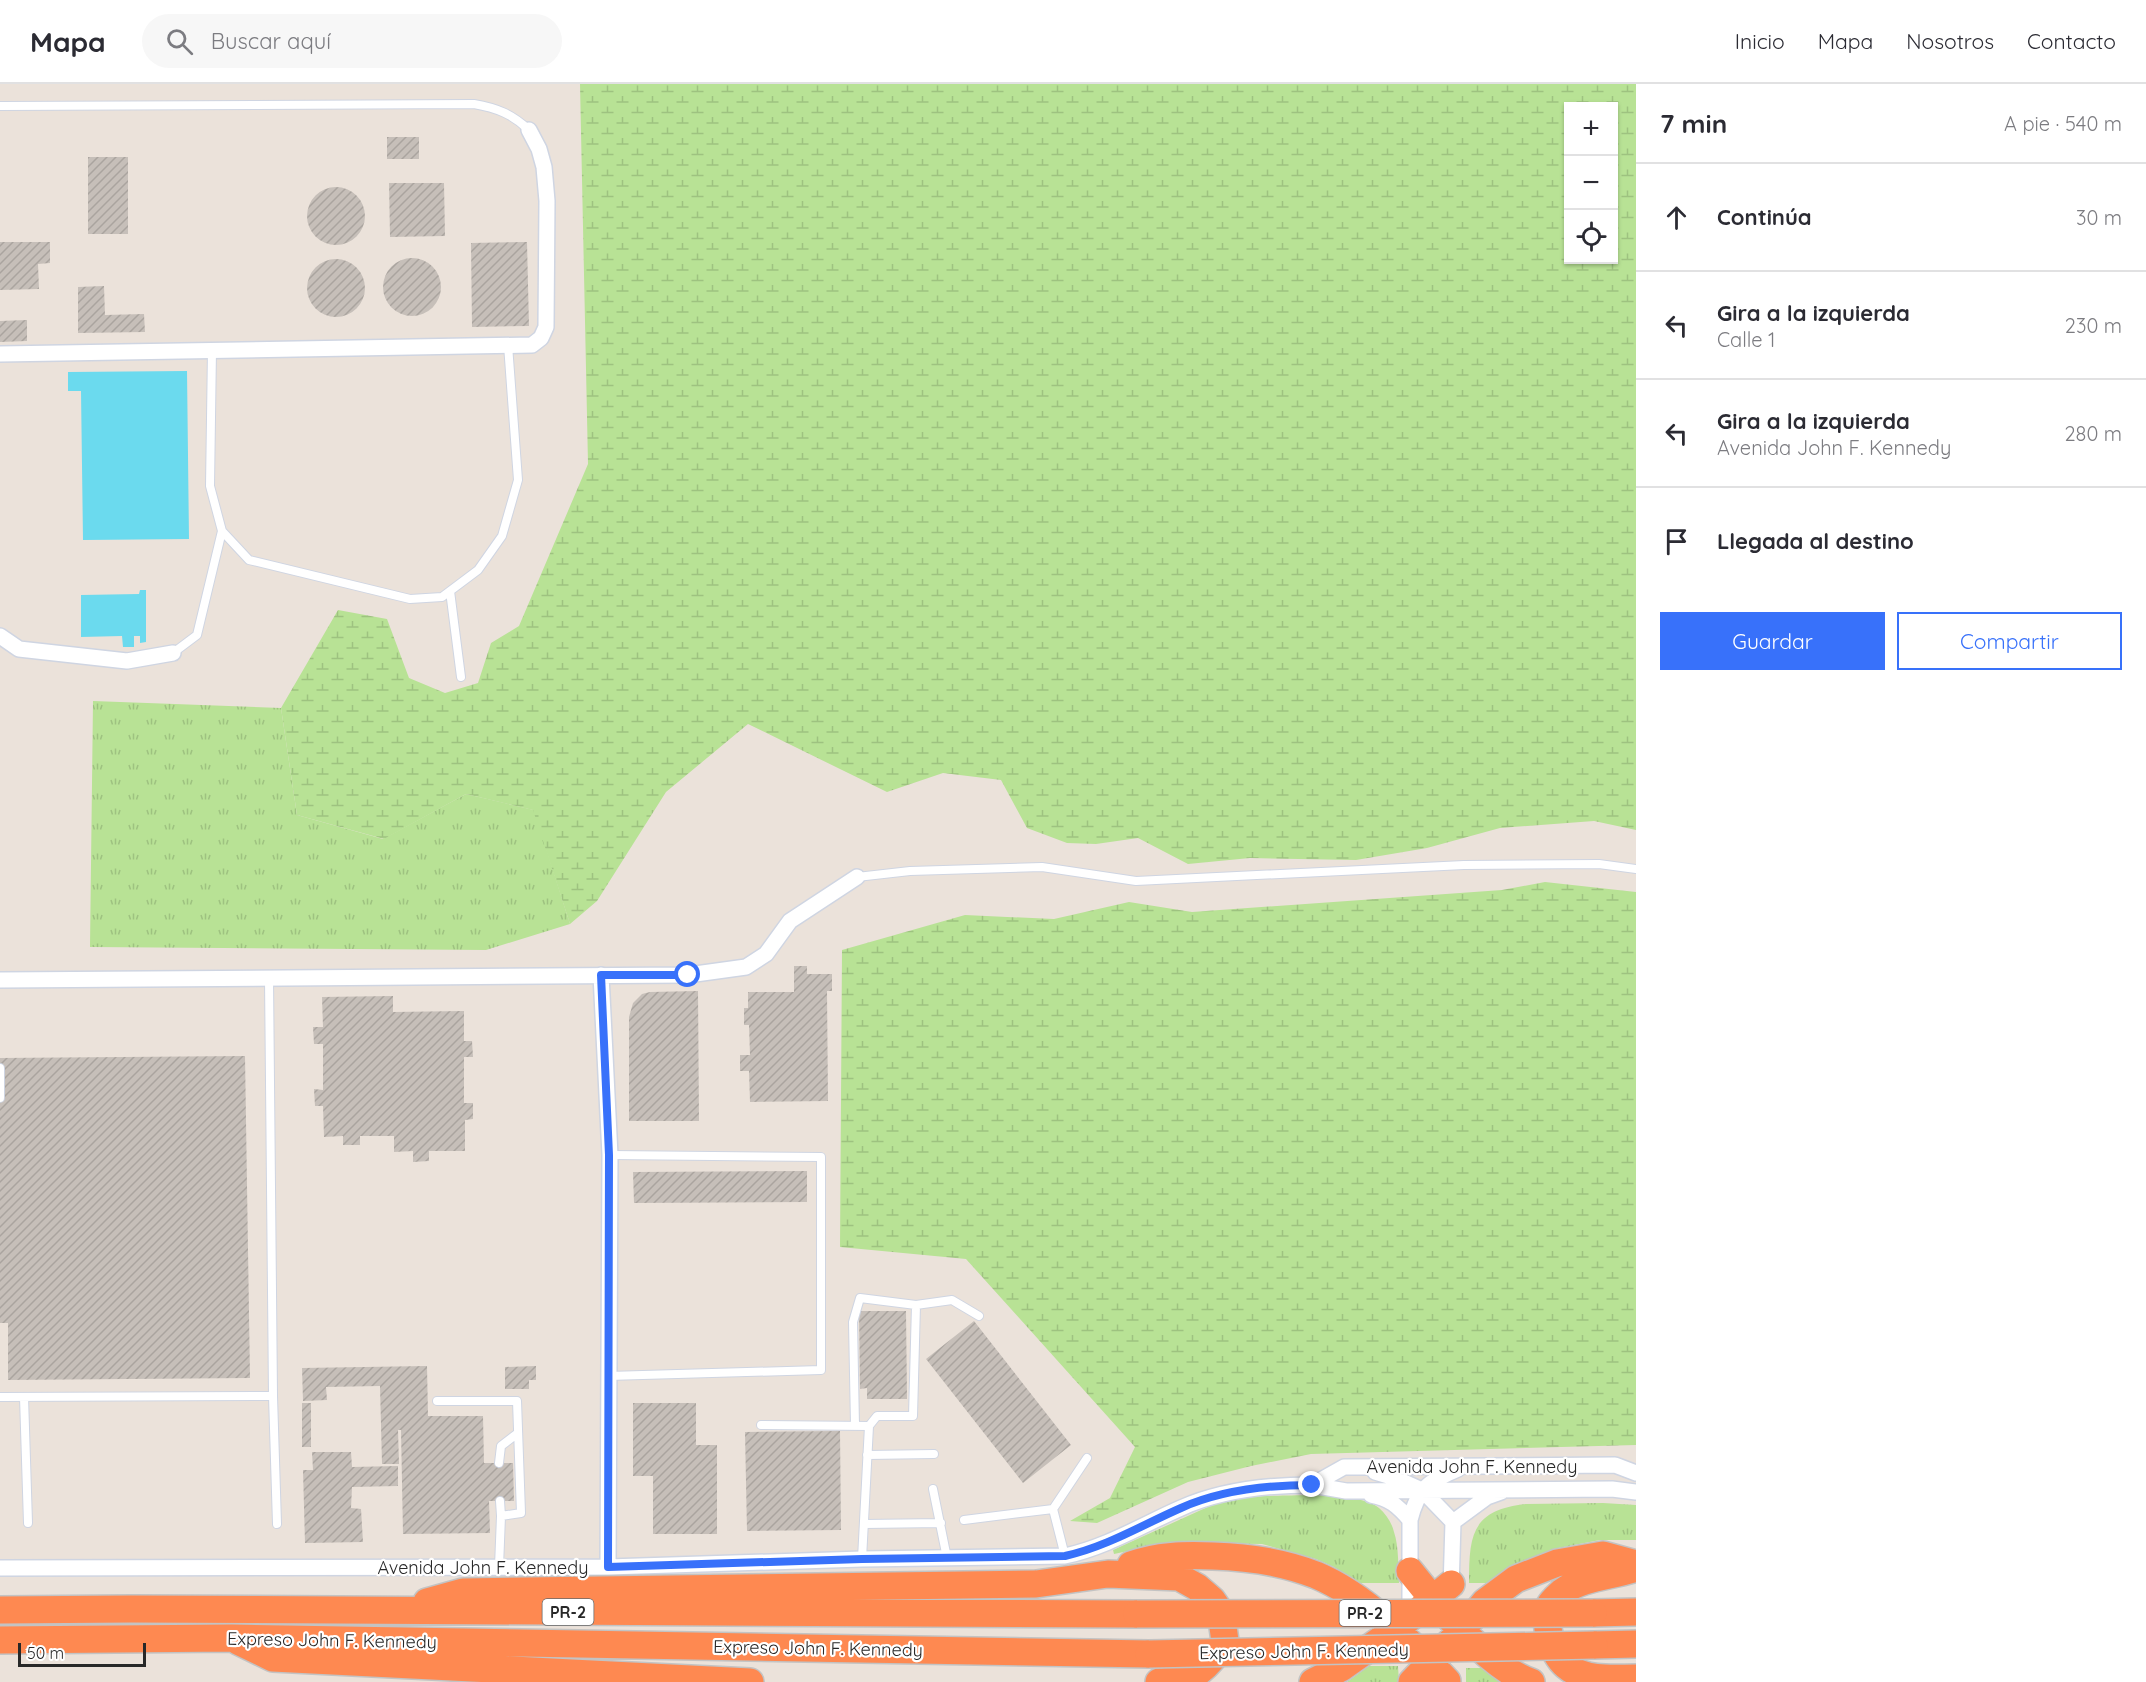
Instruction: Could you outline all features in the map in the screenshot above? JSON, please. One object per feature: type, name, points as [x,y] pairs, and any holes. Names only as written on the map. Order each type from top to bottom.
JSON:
[{"type":"highway","points":[[1108,1574],[1146,1560],[1179,1555],[1240,1556],[1268,1561],[1316,1575],[1405,1629],[1441,1675]]},
{"type":"highway","points":[[1313,1682],[1341,1668],[1405,1629],[1485,1602],[1516,1579],[1557,1563],[1603,1555],[1636,1566]]},
{"type":"highway","points":[[1636,1566],[1575,1584],[1562,1592],[1550,1605],[1547,1628],[1555,1651],[1560,1660],[1569,1668],[1587,1676],[1636,1678]]},
{"type":"highway","points":[[1410,1570],[1449,1614],[1502,1665],[1523,1680],[1531,1682]]},
{"type":"highway","points":[[400,1611],[463,1592],[1036,1584],[1108,1574],[1179,1577],[1197,1587],[1212,1600],[1221,1613],[1225,1641],[1207,1666],[1180,1681],[1159,1682]]},
{"type":"highway","name":"Expreso John F. Kennedy","points":[[0,1610],[1137,1614],[1636,1612]]},
{"type":"highway","points":[[1441,1675],[1449,1614]]},
{"type":"highway","points":[[232,1638],[273,1658],[750,1682]]},
{"type":"highway","name":"Expreso John F. Kennedy","points":[[0,1640],[232,1638],[1149,1654],[1636,1644]]},
{"type":"highway","points":[[1411,1682],[1441,1675]]},
{"type":"street","points":[[0,354],[532,345],[541,338],[546,327],[547,201],[544,167],[539,148],[529,130]]},
{"type":"street","points":[[0,636],[20,649],[127,661],[173,653]]},
{"type":"street","points":[[0,980],[688,975],[746,967],[766,954],[790,921],[857,877]]},
{"type":"street","points":[[601,975],[609,1155],[608,1567]]},
{"type":"street","name":"Avenida John F. Kennedy","points":[[1312,1485],[1344,1467],[1615,1465],[1636,1473]]},
{"type":"street","points":[[1411,1682],[1405,1629],[1410,1570],[1410,1520],[1422,1490],[1435,1479],[1465,1466]]},
{"type":"street","points":[[1359,1467],[1395,1478],[1422,1490],[1453,1522],[1449,1614]]},
{"type":"street","name":"Avenida John F. Kennedy","points":[[0,1568],[608,1567],[862,1559],[1065,1556],[1094,1548],[1182,1507],[1220,1494],[1276,1486],[1312,1485],[1346,1491],[1612,1489],[1636,1492]]},
{"type":"street","points":[[1453,1522],[1486,1497],[1507,1490]]},
{"type":"street","points":[[1346,1491],[1383,1497],[1397,1505],[1410,1520]]},
{"type":"lane","points":[[0,106],[474,104],[504,111],[518,119],[529,130]]},
{"type":"lane","points":[[212,350],[210,486],[222,531],[249,560],[410,599],[442,597],[478,570],[502,536],[518,480],[508,345]]},
{"type":"lane","points":[[173,653],[197,635],[222,531]]},
{"type":"lane","points":[[450,591],[461,677]]},
{"type":"lane","points":[[857,877],[910,871],[1042,867],[1136,881],[1464,865],[1599,864],[1636,870]]},
{"type":"lane","points":[[269,978],[273,1396],[277,1524]]},
{"type":"lane","points":[[0,1068],[0,1098]]},
{"type":"lane","points":[[608,1376],[821,1370],[821,1157],[609,1155]]},
{"type":"lane","points":[[855,1426],[853,1322],[860,1298],[916,1305],[952,1300],[979,1316]]},
{"type":"lane","points":[[862,1559],[869,1426],[877,1416],[914,1416],[916,1305]]},
{"type":"lane","points":[[0,1397],[273,1396]]},
{"type":"lane","points":[[24,1397],[28,1523]]},
{"type":"lane","points":[[436,1401],[517,1401],[521,1513],[501,1516]]},
{"type":"lane","points":[[761,1425],[869,1426]]},
{"type":"lane","points":[[499,1463],[501,1446],[518,1433]]},
{"type":"lane","points":[[867,1455],[934,1454]]},
{"type":"lane","points":[[1065,1556],[1053,1509],[1087,1458]]},
{"type":"lane","points":[[933,1489],[947,1558]]},
{"type":"lane","points":[[499,1567],[500,1501]]},
{"type":"lane","points":[[964,1520],[1053,1509]]},
{"type":"lane","points":[[864,1524],[941,1523]]},
{"type":"green space","points":[[580,84],[1636,84],[1636,830],[1594,821],[1500,828],[1427,848],[1356,860],[1250,858],[1188,864],[1138,838],[1096,844],[1067,843],[1027,828],[1001,780],[943,773],[887,792],[748,724],[666,792],[597,901],[570,924],[533,810],[466,794],[384,839],[297,815],[281,708],[338,610],[387,619],[409,678],[445,693],[478,683],[491,643],[519,626],[588,464]]},
{"type":"green space","points":[[93,701],[281,708],[297,815],[383,839],[466,794],[534,810],[570,924],[486,950],[90,947]]},
{"type":"green space","points":[[1545,882],[1636,892],[1636,1445],[1311,1454],[1188,1482],[1097,1523],[1070,1521],[1110,1498],[1135,1447],[966,1259],[840,1247],[842,950],[965,915],[1054,919],[1129,902],[1192,912],[1502,890]]},
{"type":"green space","points":[[1264,1496],[1341,1497],[1356,1499],[1379,1508],[1390,1522],[1396,1538],[1399,1583],[1359,1583],[1316,1559],[1262,1544],[1185,1543],[1114,1554],[1113,1550],[1212,1505],[1232,1499]]},
{"type":"green space","points":[[1526,1504],[1636,1505],[1636,1540],[1600,1540],[1553,1549],[1508,1570],[1491,1583],[1469,1583],[1470,1551],[1473,1538],[1477,1527],[1494,1512]]},
{"type":"green space","points":[[1369,1666],[1398,1666],[1399,1682],[1347,1682]]},
{"type":"green space","points":[[1466,1668],[1487,1668],[1509,1682],[1466,1682]]},
{"type":"water","points":[[187,371],[189,539],[83,540],[81,391],[68,391],[68,372]]},
{"type":"water","points":[[140,590],[146,590],[146,642],[140,643],[140,636],[134,636],[134,647],[123,647],[122,636],[81,637],[81,595],[139,594]]},
{"type":"building","points":[[387,137],[419,137],[419,159],[387,159]]},
{"type":"building","points":[[88,157],[128,157],[128,234],[88,234]]},
{"type":"building","points":[[389,183],[444,183],[445,236],[390,237]]},
{"type":"building","points":[[330,187],[342,187],[357,195],[365,210],[365,222],[357,237],[342,245],[330,245],[315,237],[307,222],[307,210],[315,195]]},
{"type":"building","points":[[0,242],[50,242],[50,263],[38,264],[39,289],[0,290]]},
{"type":"building","points":[[527,242],[529,326],[472,327],[471,243]]},
{"type":"building","points":[[406,258],[418,258],[433,266],[441,281],[441,293],[433,308],[418,316],[406,316],[391,308],[383,293],[383,281],[391,266]]},
{"type":"building","points":[[330,259],[342,259],[357,267],[365,282],[365,294],[357,309],[342,317],[330,317],[315,309],[307,294],[307,282],[315,267]]},
{"type":"building","points":[[104,286],[105,315],[144,314],[145,332],[78,333],[78,287]]},
{"type":"building","points":[[27,320],[27,341],[0,342],[0,321]]},
{"type":"building","points":[[794,966],[807,966],[807,974],[832,974],[832,991],[827,991],[828,1101],[750,1102],[749,1071],[740,1071],[740,1055],[750,1055],[749,1025],[744,1025],[744,1008],[748,1008],[748,992],[794,992]]},
{"type":"building","points":[[698,991],[699,1121],[629,1121],[629,1017],[633,1003],[642,994],[650,992]]},
{"type":"building","points":[[393,996],[393,1012],[464,1011],[464,1041],[472,1041],[473,1057],[464,1057],[464,1103],[473,1103],[473,1119],[465,1120],[465,1151],[429,1151],[429,1161],[413,1162],[413,1151],[394,1152],[394,1136],[360,1136],[360,1145],[343,1145],[343,1136],[324,1137],[323,1106],[315,1106],[314,1089],[323,1090],[323,1044],[314,1044],[313,1027],[323,1027],[322,997]]},
{"type":"building","points":[[245,1056],[250,1378],[8,1380],[8,1323],[0,1323],[0,1058]]},
{"type":"building","points":[[807,1171],[807,1202],[634,1203],[633,1172]]},
{"type":"building","points":[[859,1311],[906,1311],[907,1399],[867,1399],[867,1388],[860,1389]]},
{"type":"building","points":[[974,1321],[1071,1445],[1023,1483],[926,1359]]},
{"type":"building","points":[[427,1366],[428,1416],[483,1416],[484,1463],[513,1463],[514,1501],[489,1501],[490,1533],[403,1534],[401,1430],[398,1430],[399,1464],[382,1464],[380,1386],[326,1387],[327,1400],[303,1401],[302,1368]]},
{"type":"building","points":[[536,1366],[536,1380],[529,1380],[529,1389],[505,1389],[505,1367]]},
{"type":"building","points":[[302,1403],[311,1403],[311,1447],[302,1447]]},
{"type":"building","points":[[633,1403],[696,1403],[696,1445],[717,1445],[717,1534],[653,1534],[653,1476],[633,1476]]},
{"type":"building","points":[[840,1431],[841,1530],[747,1531],[745,1432]]},
{"type":"building","points":[[312,1452],[351,1452],[352,1467],[398,1466],[398,1486],[352,1487],[351,1508],[361,1509],[363,1542],[305,1543],[303,1470],[313,1470]]},
{"type":"route","points":[[688,975],[601,975],[609,1155],[608,1567],[862,1559],[1065,1556],[1084,1552],[1182,1507],[1220,1494],[1312,1485]]}]
